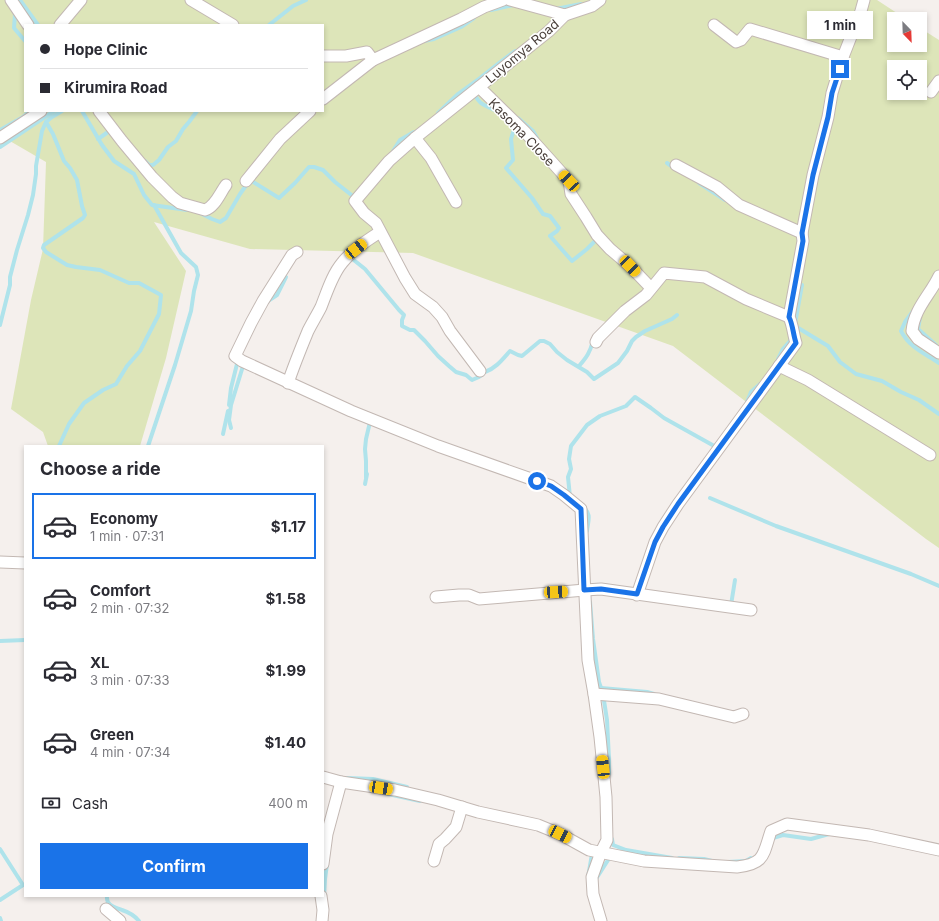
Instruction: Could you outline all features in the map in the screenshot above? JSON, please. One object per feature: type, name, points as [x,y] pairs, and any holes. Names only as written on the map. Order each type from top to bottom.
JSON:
[{"type":"street","points":[[11,0],[27,24]]},
{"type":"street","points":[[61,24],[80,0]]},
{"type":"street","points":[[190,0],[231,24]]},
{"type":"street","points":[[324,98],[373,60],[484,7],[503,0]]},
{"type":"street","points":[[510,0],[565,15],[594,2]]},
{"type":"street","points":[[637,594],[655,542],[663,527],[678,504],[796,343],[789,317],[813,175],[828,117],[832,93],[864,0]]},
{"type":"street","name":"Luyomya Road","points":[[380,232],[376,223],[364,213],[355,201],[389,161],[415,138],[549,31],[565,15]]},
{"type":"street","points":[[714,25],[736,42],[741,40],[750,29],[844,57]]},
{"type":"street","points":[[324,56],[346,56],[367,52],[373,60]]},
{"type":"street","points":[[931,92],[939,81]]},
{"type":"street","name":"Kasoma Close","points":[[479,87],[525,132],[569,181],[571,194],[597,235],[651,288]]},
{"type":"street","points":[[0,138],[39,112]]},
{"type":"street","points":[[100,112],[152,177],[180,203],[205,210],[209,209],[226,185]]},
{"type":"street","points":[[246,181],[280,139],[309,112]]},
{"type":"street","points":[[415,138],[431,158],[456,202]]},
{"type":"street","points":[[676,165],[717,187],[739,205],[802,233]]},
{"type":"street","points":[[288,383],[309,331],[332,280],[342,263],[356,249],[380,232],[415,294],[433,307],[442,317],[450,331],[480,371]]},
{"type":"street","points":[[297,252],[292,255],[263,301],[235,356],[242,361],[288,383],[351,411],[431,443],[551,486],[581,509],[588,660],[600,737],[606,797],[607,840],[592,877],[593,894],[601,921]]},
{"type":"street","points":[[596,342],[598,338],[625,311],[646,295],[664,273],[705,277],[746,299],[789,317]]},
{"type":"street","points":[[939,276],[917,311],[913,322],[912,331],[918,339],[939,352]]},
{"type":"street","points":[[779,366],[808,380],[930,455]]},
{"type":"street","points":[[0,562],[24,563]]},
{"type":"street","points":[[436,597],[469,595],[479,599],[601,589],[751,610]]},
{"type":"street","points":[[594,694],[659,699],[734,717],[743,714]]},
{"type":"street","points":[[324,777],[342,782],[395,790],[438,800],[478,812],[538,825],[560,834],[589,850],[644,861],[737,867],[748,866],[755,863],[763,856],[771,831],[787,824],[869,835],[939,850]]},
{"type":"street","points":[[324,856],[327,834],[342,782]]},
{"type":"street","points":[[434,861],[439,844],[456,826],[462,807]]},
{"type":"street","points":[[321,897],[323,910],[322,921]]},
{"type":"street","points":[[106,909],[120,921]]},
{"type":"green space","points":[[0,0],[877,0],[895,12],[887,12],[887,52],[927,52],[927,32],[939,40],[939,548],[673,346],[413,253],[250,249],[154,222],[186,271],[166,358],[140,445],[48,445],[43,432],[11,409],[31,300],[43,249],[46,162],[3,137],[0,137]]},
{"type":"waterway","points":[[20,0],[37,24]]},
{"type":"waterway","points":[[270,24],[293,6],[306,0]]},
{"type":"waterway","points":[[556,9],[581,4]]},
{"type":"waterway","points":[[491,10],[513,5]]},
{"type":"waterway","points":[[14,12],[14,28],[24,40]]},
{"type":"waterway","points":[[424,41],[434,39],[461,27],[474,18]]},
{"type":"waterway","points":[[438,113],[458,94],[515,51]]},
{"type":"waterway","points":[[474,93],[482,104],[499,113]]},
{"type":"waterway","points":[[0,130],[29,112]]},
{"type":"waterway","points":[[0,147],[52,112]]},
{"type":"waterway","points":[[0,325],[10,285],[10,277],[33,195],[42,131],[46,122],[60,112]]},
{"type":"waterway","points":[[83,112],[102,145],[114,161],[134,174],[144,195],[152,205],[187,210]]},
{"type":"waterway","points":[[145,161],[149,165],[153,165],[159,160],[168,147],[176,141],[196,112]]},
{"type":"waterway","points":[[518,118],[533,131],[537,138]]},
{"type":"waterway","points":[[46,122],[53,134],[64,161],[77,180],[85,215],[83,218],[44,245],[43,248],[46,252],[67,265],[100,270],[129,283],[139,283],[161,295],[159,314],[140,351],[127,366],[116,384],[103,390],[84,403],[69,424],[59,445]]},
{"type":"waterway","points":[[515,126],[511,139],[513,160],[506,168],[532,198],[543,214],[550,216],[559,228],[550,236],[572,261],[597,239],[599,240]]},
{"type":"waterway","points":[[98,139],[112,130]]},
{"type":"waterway","points":[[393,151],[400,140],[414,132]]},
{"type":"waterway","points":[[667,163],[674,168]]},
{"type":"waterway","points":[[202,214],[220,222],[226,218],[250,180],[279,198],[309,167],[323,170],[354,197],[354,199]]},
{"type":"waterway","points":[[699,183],[725,200]]},
{"type":"waterway","points":[[148,445],[191,311],[198,275],[196,267],[181,253],[154,205]]},
{"type":"waterway","points":[[349,259],[350,257],[365,269],[404,315],[402,326],[410,330],[414,330],[438,356],[456,372],[466,375],[472,380],[483,374]]},
{"type":"waterway","points":[[268,301],[277,295],[286,277]]},
{"type":"waterway","points":[[795,324],[802,285]]},
{"type":"waterway","points":[[913,311],[905,322],[901,331],[913,346],[939,363]]},
{"type":"waterway","points":[[481,371],[485,372],[492,368],[510,351],[522,356],[540,341],[544,341],[550,344],[567,360],[587,372],[594,379],[618,363],[636,337],[677,315]]},
{"type":"waterway","points":[[920,318],[918,329],[936,345]]},
{"type":"waterway","points":[[795,326],[828,346],[840,362],[856,374],[882,381],[919,400],[939,414]]},
{"type":"waterway","points":[[778,359],[783,349],[790,341],[791,336]]},
{"type":"waterway","points":[[579,366],[588,354],[593,341]]},
{"type":"waterway","points":[[229,405],[231,388],[238,360]]},
{"type":"waterway","points":[[231,428],[229,420],[231,405],[243,366],[246,367]]},
{"type":"waterway","points":[[747,402],[751,392],[760,384]]},
{"type":"waterway","points":[[570,497],[568,477],[571,469],[569,459],[571,446],[587,425],[600,416],[626,406],[635,397],[664,418],[716,447]]},
{"type":"waterway","points":[[223,434],[228,411]]},
{"type":"waterway","points":[[366,477],[365,449],[370,422]]},
{"type":"waterway","points":[[365,484],[367,474]]},
{"type":"waterway","points":[[710,498],[776,526],[911,574],[939,586]]},
{"type":"waterway","points":[[583,507],[588,512],[589,521],[587,531]]},
{"type":"waterway","points":[[731,605],[735,580]]},
{"type":"waterway","points":[[590,602],[599,682],[603,694],[607,720],[609,774]]},
{"type":"waterway","points":[[0,641],[24,640]]},
{"type":"waterway","points":[[601,688],[654,694]]},
{"type":"waterway","points":[[347,778],[373,779],[407,787]]},
{"type":"waterway","points":[[388,794],[420,801]]},
{"type":"waterway","points":[[771,841],[773,838],[783,835],[811,839],[829,834]]},
{"type":"waterway","points":[[612,839],[613,845],[626,850],[672,858]]},
{"type":"waterway","points":[[0,849],[23,885],[0,900]]},
{"type":"waterway","points":[[588,877],[592,854],[590,853]]},
{"type":"waterway","points":[[596,879],[610,857],[612,857]]},
{"type":"waterway","points":[[679,858],[704,859],[712,861]]},
{"type":"waterway","points":[[728,862],[746,861],[751,858],[756,860]]},
{"type":"waterway","points":[[324,897],[327,864]]},
{"type":"waterway","points":[[107,897],[109,904],[129,913],[136,917],[139,921]]},
{"type":"route","points":[[537,481],[551,486],[581,509],[584,590],[601,589],[637,594],[655,542],[663,527],[678,504],[796,343],[789,317],[803,241],[802,233],[813,175],[828,117],[832,93],[840,69]]}]
